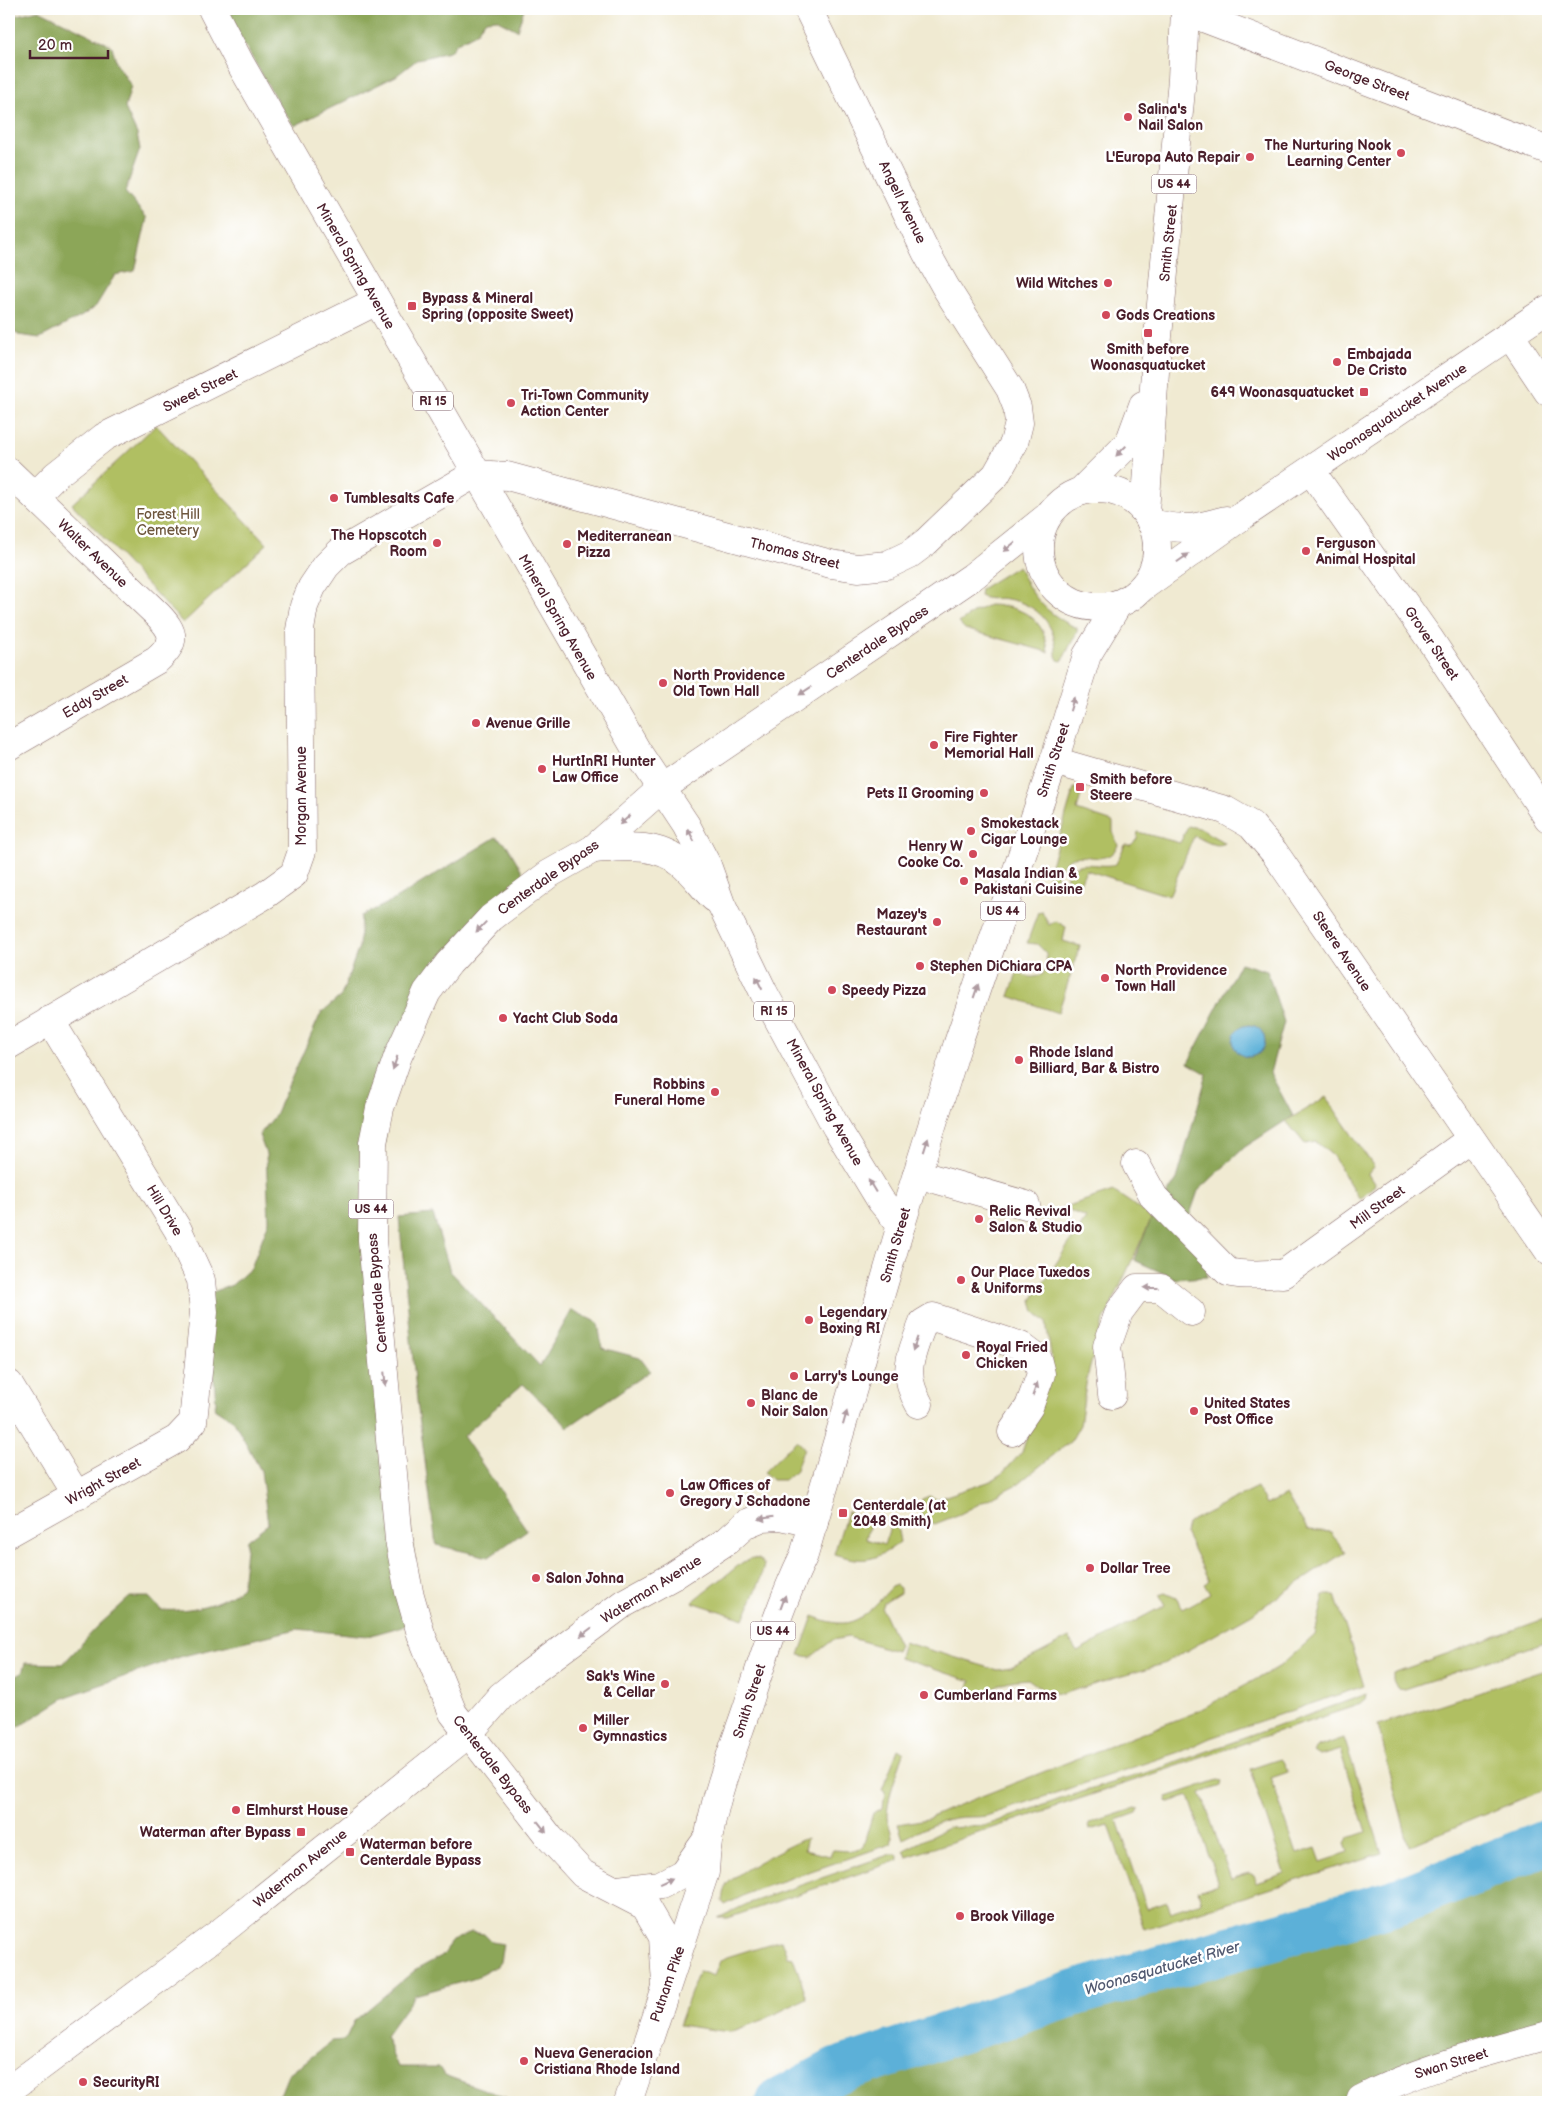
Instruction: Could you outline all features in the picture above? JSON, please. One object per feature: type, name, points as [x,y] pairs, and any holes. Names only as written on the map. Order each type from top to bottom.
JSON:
[{"type":"main road","name":"Mineral Spring Avenue","points":[[212,9],[240,63],[376,301],[637,751],[677,809],[707,865],[721,904],[764,993],[836,1127],[881,1201],[901,1225]]},
{"type":"main road","name":"Angell Avenue","points":[[808,9],[926,252],[946,288],[1010,389]]},
{"type":"main road","name":"George Street","points":[[1185,10],[1548,150]]},
{"type":"main road","name":"Smith Street","points":[[1148,517],[1156,358],[1174,188],[1185,10]]},
{"type":"main road","name":"Sweet Street","points":[[35,496],[56,475],[104,437],[376,301]]},
{"type":"main road","name":"Woonasquatucket Avenue","points":[[1144,586],[1244,514],[1311,471],[1548,309]]},
{"type":"main road","points":[[1510,335],[1548,392]]},
{"type":"main road","name":"Smith Street","points":[[1081,491],[1129,444],[1139,420],[1156,358]]},
{"type":"main road","name":"Thomas Street","points":[[476,474],[512,477],[831,564],[858,568],[887,566],[910,554],[926,542],[996,475],[1014,443],[1019,423],[1017,407],[1010,389]]},
{"type":"main road","name":"Grover Street","points":[[1311,471],[1429,638],[1548,818]]},
{"type":"main road","name":"Walter Avenue","points":[[9,472],[158,615],[170,628],[172,638]]},
{"type":"main road","name":"Morgan Avenue","points":[[9,1045],[265,895],[294,874],[302,851],[300,630],[304,606],[312,587],[326,566],[340,552],[476,474]]},
{"type":"main road","points":[[1102,489],[1123,494],[1148,517],[1157,549],[1153,568],[1144,586],[1132,597],[1118,604],[1102,608],[1086,606],[1064,596],[1047,579],[1041,564],[1039,548],[1041,532],[1047,517],[1056,505],[1081,491],[1102,489]]},
{"type":"main road","name":"Woonasquatucket Avenue","points":[[1148,517],[1178,530],[1191,529],[1244,514]]},
{"type":"main road","name":"Centerdale Bypass","points":[[688,1922],[646,1906],[618,1890],[601,1884],[583,1874],[550,1838],[453,1713],[421,1634],[409,1592],[400,1540],[372,1240],[372,1143],[380,1108],[398,1056],[427,992],[448,963],[491,918],[549,874],[593,849],[662,788],[972,577],[1047,517]]},
{"type":"main road","name":"Smith Street","points":[[688,1922],[705,1872],[706,1840],[724,1775],[789,1587],[804,1555],[901,1225],[957,1046],[1054,761],[1087,655],[1118,604]]},
{"type":"main road","name":"Eddy Street","points":[[9,746],[157,660],[168,650],[172,638]]},
{"type":"main road","name":"Steere Avenue","points":[[1054,761],[1226,810],[1251,825],[1274,852],[1548,1250]]},
{"type":"main road","points":[[593,849],[635,846],[664,853],[682,864],[721,904]]},
{"type":"main road","name":"Hill Drive","points":[[50,1020],[178,1230],[201,1280],[204,1312],[193,1422]]},
{"type":"main road","name":"Mill Street","points":[[1136,1164],[1154,1197],[1228,1272],[1240,1276],[1256,1273],[1284,1274],[1471,1139]]},
{"type":"main road","points":[[917,1174],[1026,1205]]},
{"type":"main road","points":[[1112,1395],[1107,1346],[1119,1312],[1137,1288],[1161,1288],[1191,1312]]},
{"type":"main road","points":[[919,1404],[910,1388],[910,1358],[923,1323],[933,1317],[1022,1346],[1037,1358],[1041,1374],[1029,1407],[1012,1432]]},
{"type":"main road","points":[[9,1384],[76,1496]]},
{"type":"main road","name":"Wright Street","points":[[9,1533],[177,1439],[193,1422]]},
{"type":"main road","name":"Waterman Avenue","points":[[9,2090],[222,1931],[468,1734],[501,1696],[624,1603],[673,1576],[728,1540],[746,1524],[763,1517],[781,1516],[814,1523]]},
{"type":"main road","points":[[618,1890],[660,1884],[684,1873],[706,1840]]},
{"type":"main road","name":"US 44","points":[[646,1906],[663,1937],[666,1984]]},
{"type":"main road","name":"Putnam Pike","points":[[628,2102],[688,1922]]},
{"type":"main road","name":"Swan Street","points":[[1360,2102],[1361,2099],[1415,2074],[1548,2035]]},
{"type":"green space","points":[[224,9],[524,9],[517,30],[496,19],[486,20],[476,33],[457,43],[449,52],[418,59],[396,76],[294,126],[280,106]]},
{"type":"green space","points":[[39,10],[112,46],[116,62],[131,86],[125,108],[137,134],[140,149],[125,192],[147,218],[135,271],[115,275],[96,306],[82,316],[40,338],[18,335],[9,325],[9,17]]},
{"type":"green space","name":"Forest Hill Cemetery","points":[[156,425],[267,544],[183,623],[72,504]]},
{"type":"green space","points":[[1018,566],[1029,587],[1041,603],[1056,616],[1077,628],[1077,632],[1062,661],[1058,660],[1056,656],[1053,635],[1049,626],[1036,611],[1018,602],[980,596],[981,589]]},
{"type":"green space","points":[[989,605],[1011,608],[1029,616],[1042,630],[1048,652],[965,629],[959,623],[974,612]]},
{"type":"green space","points":[[1074,788],[1082,789],[1077,810],[1113,822],[1113,832],[1118,845],[1112,854],[1104,857],[1078,856],[1069,859],[1062,865],[1056,878],[1051,879],[1048,875]]},
{"type":"green space","points":[[1188,826],[1199,828],[1225,843],[1217,845],[1194,836],[1169,896],[1086,870],[1080,883],[1067,880],[1067,873],[1072,868],[1083,864],[1116,864],[1125,845],[1131,845],[1137,839],[1138,832],[1180,843]]},
{"type":"green space","points":[[496,837],[507,845],[533,890],[449,971],[394,1066],[375,1214],[421,1621],[368,1636],[297,1629],[183,1656],[66,1697],[9,1733],[9,1679],[22,1673],[25,1663],[63,1664],[97,1627],[130,1597],[149,1597],[161,1610],[183,1610],[215,1603],[242,1587],[247,1540],[268,1524],[261,1471],[234,1421],[214,1408],[216,1403],[207,1294],[232,1285],[251,1268],[269,1221],[266,1154],[259,1135],[274,1117],[321,1013],[341,996],[359,947],[361,916],[392,901]]},
{"type":"green space","points":[[1042,911],[1049,925],[1056,921],[1066,927],[1063,941],[1080,946],[1058,1013],[1009,996],[1018,971],[1027,976],[1036,977],[1043,974],[1047,965],[1046,953],[1037,944],[1027,943],[1038,912]]},
{"type":"green space","points":[[1240,963],[1267,971],[1284,1022],[1270,1073],[1293,1116],[1245,1147],[1198,1191],[1187,1223],[1207,1269],[1207,1277],[1176,1279],[1134,1260],[1152,1217],[1177,1179],[1207,1074],[1188,1063]]},
{"type":"green space","points":[[1326,1097],[1374,1167],[1368,1174],[1375,1185],[1359,1199],[1333,1156],[1316,1142],[1305,1144],[1286,1121]]},
{"type":"green space","points":[[1113,1191],[1152,1217],[1102,1325],[1087,1378],[1080,1425],[1071,1441],[1019,1483],[960,1514],[935,1524],[925,1520],[919,1510],[922,1499],[929,1496],[937,1499],[991,1481],[1002,1474],[1022,1452],[1052,1361],[1046,1322],[1035,1312],[1032,1300],[1086,1218],[1062,1208]]},
{"type":"green space","points":[[433,1214],[450,1271],[540,1366],[572,1310],[598,1323],[602,1348],[640,1358],[650,1371],[568,1427],[523,1384],[463,1436],[527,1530],[489,1557],[436,1545],[417,1401],[399,1217]]},
{"type":"green space","points":[[797,1440],[804,1448],[795,1472],[784,1480],[772,1480],[764,1472]]},
{"type":"green space","points":[[1257,1488],[1266,1505],[1286,1495],[1308,1530],[1331,1532],[1345,1552],[1252,1614],[1163,1664],[1062,1694],[1046,1692],[1028,1679],[1006,1682],[987,1691],[974,1692],[968,1690],[971,1681],[899,1658],[903,1642],[997,1670],[1011,1668],[1069,1638],[1077,1652],[1165,1605],[1159,1595],[1165,1593],[1176,1598],[1183,1609],[1210,1594],[1204,1584],[1209,1581],[1185,1533],[1187,1525],[1193,1520]]},
{"type":"green space","points":[[847,1512],[871,1519],[866,1539],[884,1545],[890,1527],[894,1525],[898,1531],[900,1542],[883,1554],[869,1559],[853,1559],[834,1554]]},
{"type":"green space","points":[[752,1558],[759,1559],[764,1565],[760,1581],[744,1619],[692,1602],[743,1562]]},
{"type":"green space","points":[[896,1585],[900,1588],[900,1593],[884,1603],[882,1609],[899,1645],[896,1651],[848,1637],[833,1640],[811,1657],[799,1655],[813,1616],[826,1621],[847,1623],[869,1611]]},
{"type":"green space","points":[[1324,1595],[1335,1595],[1364,1686],[1210,1738],[1182,1751],[986,1816],[959,1817],[941,1821],[903,1839],[898,1824],[927,1819],[1194,1713],[1282,1665],[1315,1635]]},
{"type":"green space","points":[[1547,1618],[1548,1639],[1545,1642],[1405,1689],[1397,1688],[1393,1680],[1393,1673]]},
{"type":"green space","points":[[1548,1669],[1548,1788],[1409,1846],[1378,1725]]},
{"type":"green space","points":[[1367,1694],[1366,1700],[1361,1704],[907,1857],[904,1850],[948,1828],[984,1826],[1069,1796],[1158,1769]]},
{"type":"green space","points":[[1344,1738],[1382,1853],[1144,1929],[1109,1825],[1090,1830],[1088,1827],[1090,1823],[1136,1808],[1139,1809],[1137,1813],[1117,1820],[1147,1909],[1167,1902],[1171,1912],[1201,1902],[1198,1891],[1218,1884],[1189,1796],[1169,1802],[1166,1801],[1167,1797],[1218,1780],[1222,1781],[1221,1786],[1201,1793],[1231,1879],[1249,1873],[1253,1875],[1256,1883],[1285,1873],[1250,1769],[1280,1759],[1288,1772],[1271,1778],[1297,1854],[1316,1848],[1321,1862],[1348,1853],[1345,1843],[1348,1838],[1366,1832],[1340,1750],[1320,1756],[1314,1752],[1318,1747]]},
{"type":"green space","points":[[898,1749],[904,1753],[888,1806],[887,1818],[892,1836],[891,1844],[755,1890],[725,1905],[722,1901],[725,1887],[739,1874],[764,1859],[807,1838],[804,1850],[830,1856],[833,1850],[850,1851],[863,1847],[873,1813],[883,1808],[885,1792],[882,1790]]},
{"type":"green space","points":[[891,1854],[897,1854],[899,1860],[728,1918],[718,1918],[749,1903]]},
{"type":"green space","points":[[1548,1856],[1548,2038],[1368,2102],[1017,2102],[1016,2096],[990,2102],[799,2102],[886,2060],[1060,1998],[1260,1945],[1324,1934],[1463,1894],[1513,1869]]},
{"type":"green space","points":[[471,1932],[484,1934],[492,1942],[503,1944],[500,1962],[497,1966],[473,1979],[415,1995],[385,2036],[398,2067],[439,2067],[444,2075],[505,2097],[511,2102],[277,2102],[288,2075],[332,2041],[345,2040],[354,2021],[414,1971],[445,1954],[450,1942]]},
{"type":"green space","points":[[781,1940],[787,1956],[793,1957],[807,1998],[763,2020],[729,2032],[679,2025],[699,1971],[714,1976],[720,1961],[727,1957]]},
{"type":"water","points":[[1249,1025],[1255,1026],[1260,1030],[1264,1035],[1264,1047],[1260,1052],[1255,1056],[1249,1057],[1243,1056],[1238,1052],[1234,1047],[1233,1041],[1234,1035],[1238,1030],[1243,1026]]},
{"type":"waterway","name":"Woonasquatucket River","points":[[779,2102],[836,2071],[1082,1991],[1393,1903],[1548,1842]]},
{"type":"place","name":"Salina's Nail Salon","points":[[1128,117]]},
{"type":"place","name":"The Nurturing Nook Learning Center","points":[[1401,153]]},
{"type":"place","name":"L'Europa Auto Repair","points":[[1250,157]]},
{"type":"place","name":"Wild Witches","points":[[1108,283]]},
{"type":"place","name":"Bypass & Mineral Spring (opposite Sweet)","points":[[412,306]]},
{"type":"place","name":"Gods Creations","points":[[1106,315]]},
{"type":"place","name":"Smith before Woonasquatucket","points":[[1148,333]]},
{"type":"place","name":"Embajada De Cristo","points":[[1337,362]]},
{"type":"place","name":"649 Woonasquatucket","points":[[1364,392]]},
{"type":"place","name":"Tri-Town Community Action Center","points":[[511,403]]},
{"type":"place","name":"Tumblesalts Cafe","points":[[334,498]]},
{"type":"place","name":"The Hopscotch Room","points":[[437,543]]},
{"type":"place","name":"Mediterranean Pizza","points":[[567,544]]},
{"type":"place","name":"Ferguson Animal Hospital","points":[[1306,551]]},
{"type":"place","name":"North Providence Old Town Hall","points":[[663,683]]},
{"type":"place","name":"Avenue Grille","points":[[476,723]]},
{"type":"place","name":"Fire Fighter Memorial Hall","points":[[934,745]]},
{"type":"place","name":"HurtInRI Hunter Law Office","points":[[542,769]]},
{"type":"place","name":"Smith before Steere","points":[[1080,787]]},
{"type":"place","name":"Pets II Grooming","points":[[984,793]]},
{"type":"place","name":"Smokestack Cigar Lounge","points":[[971,831]]},
{"type":"place","name":"Henry W Cooke Co.","points":[[973,854]]},
{"type":"place","name":"Masala Indian & Pakistani Cuisine","points":[[964,881]]},
{"type":"place","name":"Mazey's Restaurant","points":[[937,922]]},
{"type":"place","name":"Stephen DiChiara CPA","points":[[920,966]]},
{"type":"place","name":"North Providence Town Hall","points":[[1105,978]]},
{"type":"place","name":"Speedy Pizza","points":[[832,990]]},
{"type":"place","name":"Yacht Club Soda","points":[[503,1018]]},
{"type":"place","name":"Rhode Island Billiard, Bar & Bistro","points":[[1019,1060]]},
{"type":"place","name":"Robbins Funeral Home","points":[[715,1092]]},
{"type":"place","name":"Relic Revival Salon & Studio","points":[[979,1219]]},
{"type":"place","name":"Our Place Tuxedos & Uniforms","points":[[961,1280]]},
{"type":"place","name":"Legendary Boxing RI","points":[[809,1320]]},
{"type":"place","name":"Royal Fried Chicken","points":[[966,1355]]},
{"type":"place","name":"Larry's Lounge","points":[[794,1376]]},
{"type":"place","name":"Blanc de Noir Salon","points":[[751,1403]]},
{"type":"place","name":"United States Post Office","points":[[1194,1411]]},
{"type":"place","name":"Law Offices of Gregory J Schadone","points":[[670,1493]]},
{"type":"place","name":"Centerdale (at 2048 Smith)","points":[[843,1513]]},
{"type":"place","name":"Dollar Tree","points":[[1090,1568]]},
{"type":"place","name":"Salon Johna","points":[[536,1578]]},
{"type":"place","name":"Sak's Wine & Cellar","points":[[665,1684]]},
{"type":"place","name":"Cumberland Farms","points":[[924,1695]]},
{"type":"place","name":"Miller Gymnastics","points":[[583,1728]]},
{"type":"place","name":"Elmhurst House","points":[[236,1810]]},
{"type":"place","name":"Waterman after Bypass","points":[[301,1832]]},
{"type":"place","name":"Waterman before Centerdale Bypass","points":[[350,1852]]},
{"type":"place","name":"Brook Village","points":[[960,1916]]},
{"type":"place","name":"Nueva Generacion Cristiana Rhode Island","points":[[524,2061]]},
{"type":"place","name":"SecurityRI","points":[[83,2082]]}]
